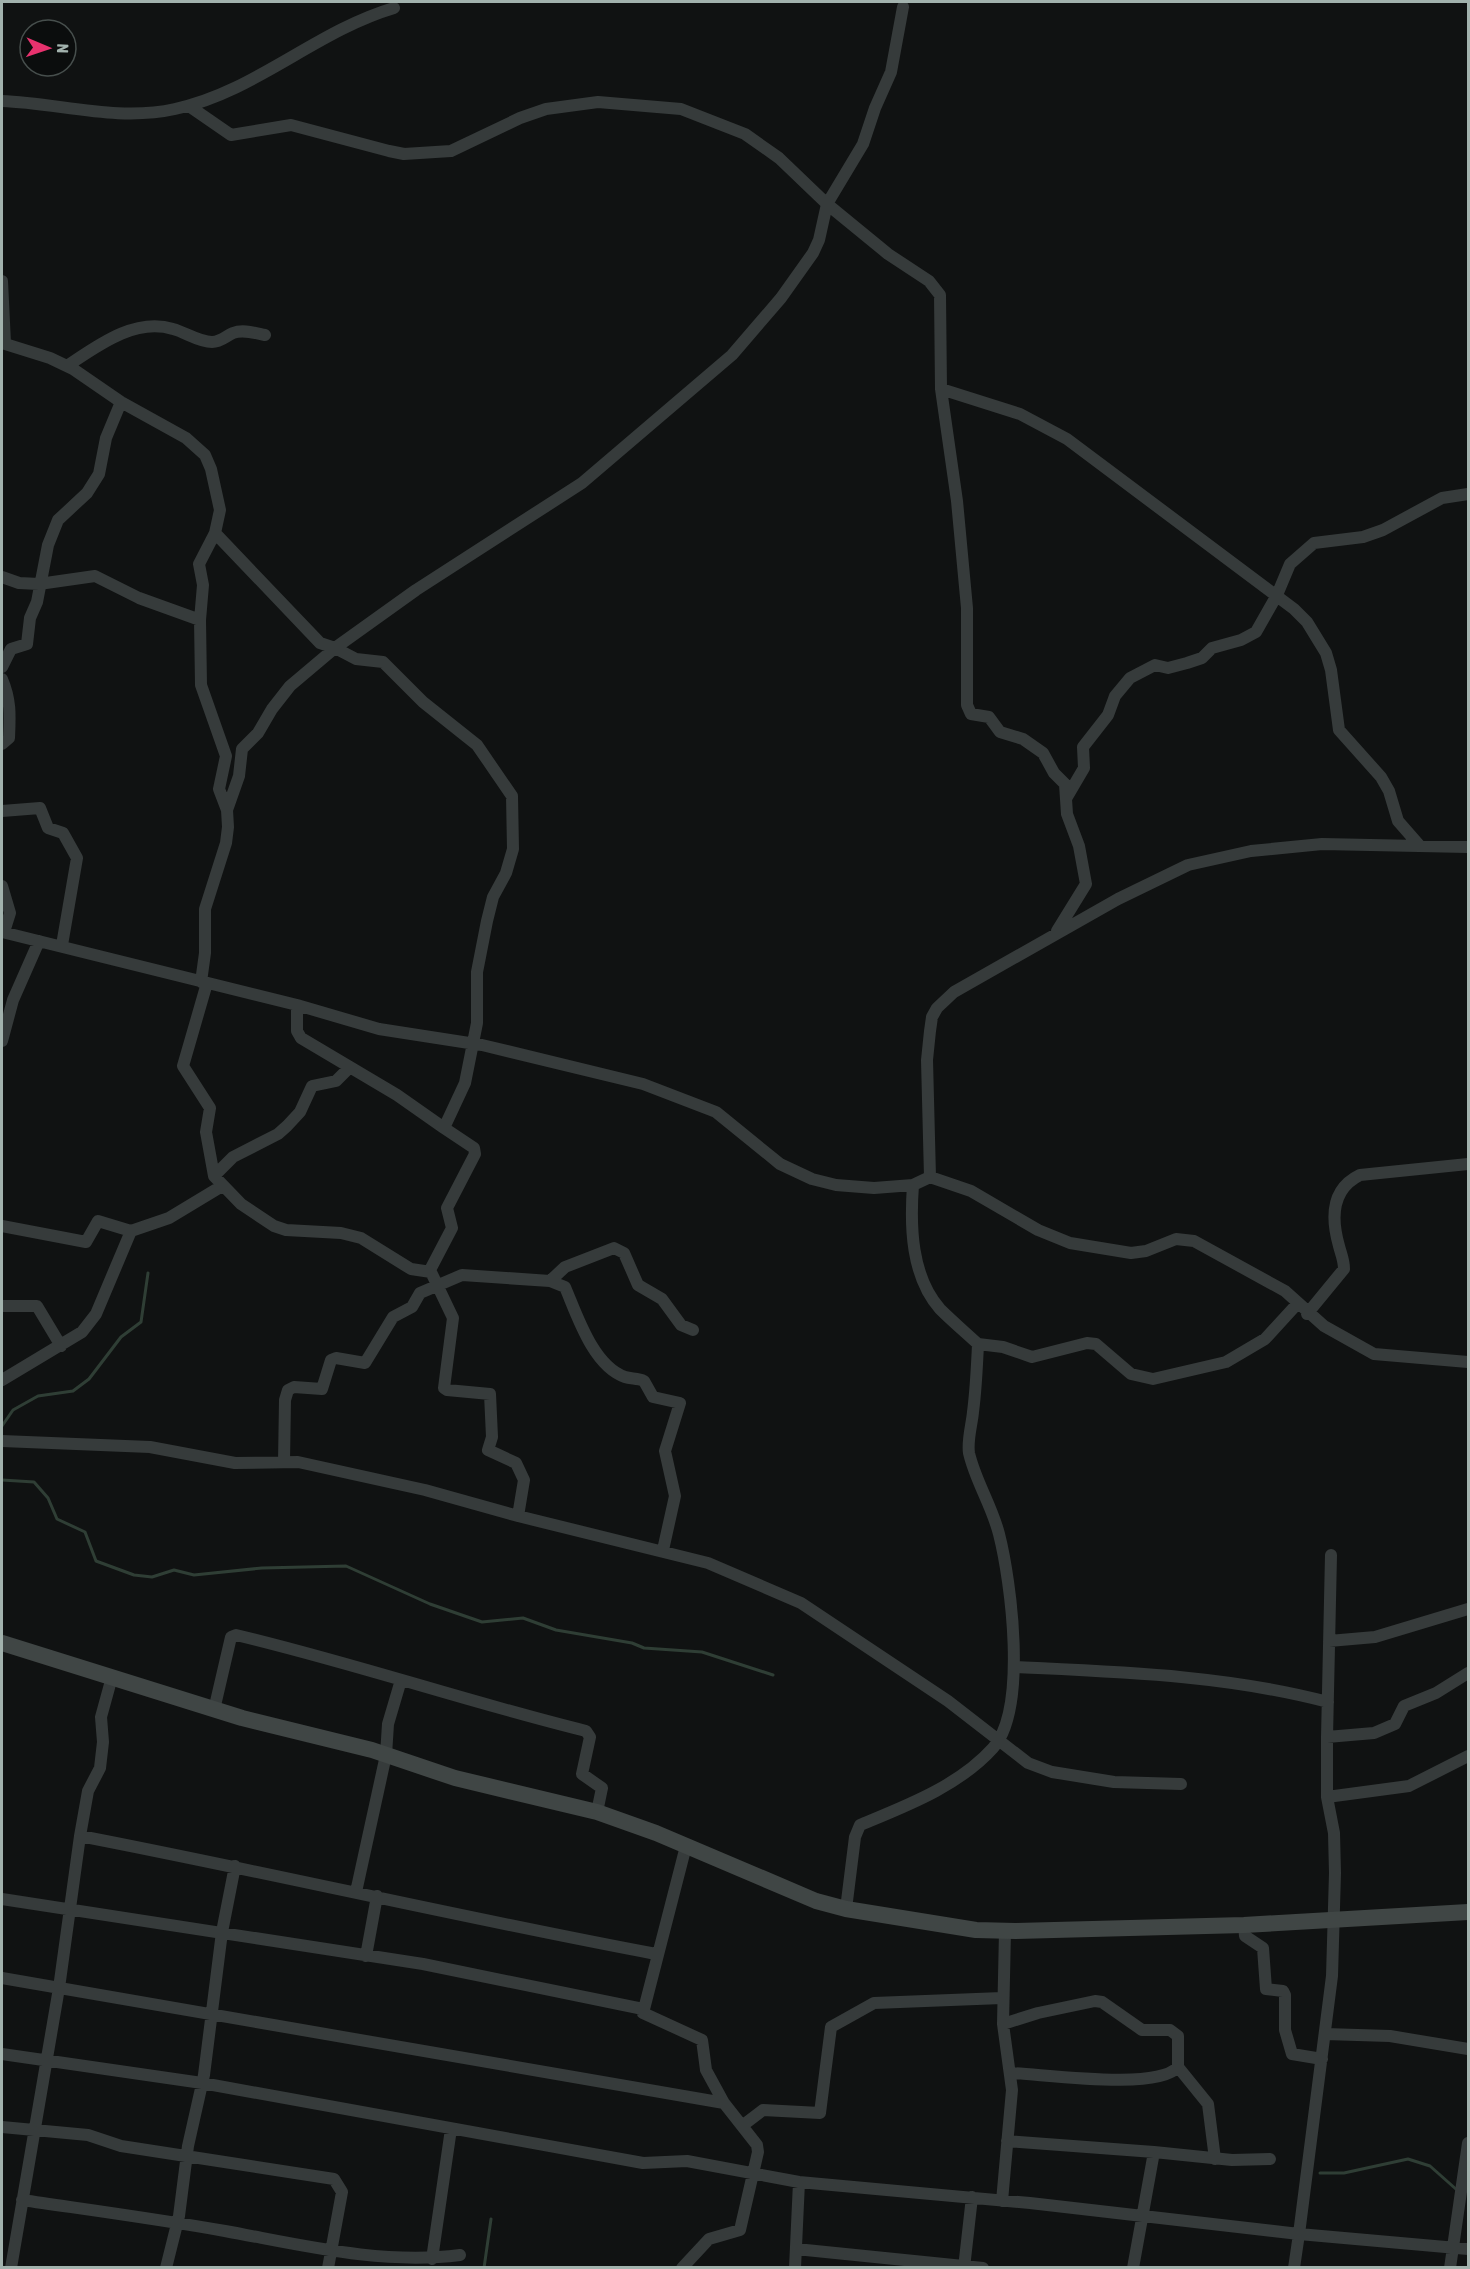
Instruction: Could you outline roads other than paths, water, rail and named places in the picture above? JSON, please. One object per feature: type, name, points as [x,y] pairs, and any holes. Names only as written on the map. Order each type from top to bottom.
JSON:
[{"type":"street","points":[[518,1516],[524,1480],[516,1463],[488,1450],[492,1437],[490,1394],[444,1388],[453,1321],[440,1285],[430,1272],[411,1269],[361,1238],[341,1233],[286,1230],[274,1226],[241,1204],[214,1176],[206,1132],[210,1108],[183,1066],[204,982],[204,916],[226,843],[227,810],[239,776],[242,749],[258,733],[290,686],[335,648],[416,590],[582,483],[720,368],[781,298],[813,253],[819,240],[827,204],[863,144],[877,101],[891,72],[903,7]]},
{"type":"street","points":[[2,101],[117,114],[171,110],[189,106],[254,78],[350,23],[394,8]]},
{"type":"street","points":[[189,106],[231,135],[291,125],[404,154],[451,151],[520,118],[572,104],[598,102],[673,107],[745,134],[779,158],[827,204],[936,288],[942,310],[941,389],[957,501],[967,600],[968,711],[971,714],[989,717],[1000,732],[1023,739],[1043,753],[1054,773],[1065,784],[1067,814],[1079,846],[1086,884],[1055,935]]},
{"type":"street","points":[[2,281],[3,343],[67,366],[121,402],[186,438],[205,455],[211,469],[219,517],[215,533],[199,564],[203,585],[200,620],[202,692],[217,726],[226,756],[219,789],[227,810]]},
{"type":"street","points":[[67,366],[114,337],[140,328],[158,326],[172,328],[208,342],[215,342],[240,331],[265,335]]},
{"type":"street","points":[[941,389],[1020,414],[1067,439],[1153,502],[1200,541],[1277,595],[1307,622],[1318,639],[1331,670],[1339,730],[1381,777],[1389,791],[1398,821],[1419,844]]},
{"type":"street","points":[[2,667],[11,650],[27,644],[48,544],[58,520],[87,493],[99,474],[106,438],[121,402]]},
{"type":"street","points":[[1067,797],[1084,768],[1083,747],[1108,716],[1115,696],[1127,681],[1155,665],[1168,668],[1187,663],[1202,658],[1212,648],[1253,634],[1277,595],[1290,564],[1314,543],[1363,537],[1383,530],[1442,498],[1468,494]]},
{"type":"street","points":[[215,533],[320,643],[356,659],[382,662],[423,702],[477,745],[495,774],[510,790],[513,804],[513,849],[506,873],[493,897],[487,921],[477,972],[474,1043],[462,1093],[444,1128]]},
{"type":"street","points":[[2,577],[19,583],[39,584],[94,576],[139,598],[200,620]]},
{"type":"street","points":[[2,679],[10,698],[11,708],[9,738],[2,744]]},
{"type":"street","points":[[2,810],[40,808],[48,828],[66,836],[77,856],[62,945]]},
{"type":"street","points":[[930,1177],[927,1060],[932,1017],[954,992],[1118,899],[1188,865],[1251,852],[1338,844],[1419,844],[1468,847]]},
{"type":"street","points":[[2,886],[10,913],[3,932],[297,1005],[390,1031],[474,1043],[644,1084],[709,1109],[780,1164],[812,1179],[862,1188],[913,1185],[930,1177],[971,1191],[1038,1230],[1078,1245],[1131,1253],[1146,1251],[1176,1239],[1194,1240],[1285,1291],[1307,1314],[1349,1342],[1379,1356],[1468,1362]]},
{"type":"street","points":[[2,1041],[13,1000],[39,940]]},
{"type":"street","points":[[297,1005],[297,1031],[301,1038],[350,1067],[474,1148],[475,1154],[447,1208],[452,1228],[430,1272]]},
{"type":"street","points":[[214,1176],[233,1157],[278,1134],[287,1126],[300,1112],[312,1086],[336,1081],[350,1067]]},
{"type":"street","points":[[1307,1314],[1344,1269],[1334,1216],[1339,1192],[1345,1184],[1368,1174],[1468,1164]]},
{"type":"street","points":[[913,1185],[911,1226],[922,1278],[941,1309],[978,1344],[1003,1347],[1032,1357],[1088,1343],[1096,1344],[1131,1374],[1153,1379],[1226,1362],[1265,1339],[1298,1303]]},
{"type":"street","points":[[2,1226],[82,1243],[88,1241],[98,1221],[130,1231],[169,1218],[222,1186]]},
{"type":"street","points":[[2,1380],[82,1332],[96,1314],[130,1231]]},
{"type":"street","points":[[550,1281],[565,1267],[614,1248],[624,1253],[638,1285],[662,1299],[681,1325],[693,1330]]},
{"type":"street","points":[[284,1462],[285,1400],[288,1390],[294,1387],[322,1389],[331,1360],[365,1363],[393,1317],[412,1307],[420,1293],[465,1275],[550,1281],[565,1287],[593,1349],[610,1366],[624,1376],[644,1380],[653,1397],[680,1403],[665,1451],[675,1496],[663,1550]]},
{"type":"street","points":[[2,1305],[37,1306],[61,1346]]},
{"type":"street","points":[[846,1909],[855,1837],[860,1825],[924,1797],[970,1768],[999,1740],[1009,1710],[1014,1667],[1009,1580],[999,1534],[969,1449],[978,1344]]},
{"type":"street","points":[[2,1441],[140,1446],[234,1463],[298,1462],[425,1490],[518,1516],[663,1550],[708,1563],[801,1603],[948,1701],[1028,1763],[1052,1772],[1114,1782],[1181,1784]]},
{"type":"street","points":[[1294,2268],[1332,1976],[1334,1833],[1327,1797],[1331,1555]]},
{"type":"street","points":[[1329,1641],[1375,1637],[1468,1609]]},
{"type":"street","points":[[214,1710],[229,1641],[233,1635],[288,1648],[494,1708],[586,1731],[590,1737],[582,1774],[602,1788],[597,1812]]},
{"type":"street","points":[[2,1643],[214,1710],[386,1755],[456,1778],[597,1812],[686,1846],[806,1897],[846,1909],[964,1928],[1005,1931],[1244,1925],[1468,1912]]},
{"type":"street","points":[[1014,1667],[1140,1673],[1222,1681],[1272,1687],[1328,1702]]},
{"type":"street","points":[[1327,1737],[1374,1733],[1395,1724],[1404,1706],[1436,1693],[1468,1673]]},
{"type":"street","points":[[11,2268],[59,1988],[80,1836],[88,1791],[100,1768],[103,1742],[101,1717],[112,1677]]},
{"type":"street","points":[[356,1892],[386,1755],[388,1724],[401,1680]]},
{"type":"street","points":[[1327,1797],[1400,1789],[1468,1756]]},
{"type":"street","points":[[80,1836],[235,1866],[505,1925],[656,1954]]},
{"type":"street","points":[[682,2268],[709,2239],[740,2230],[746,2212],[747,2192],[758,2148],[724,2103],[706,2070],[702,2040],[646,2016],[643,2009],[686,1846]]},
{"type":"street","points":[[166,2268],[177,2223],[186,2157],[202,2083],[222,1932],[235,1866]]},
{"type":"street","points":[[366,1956],[378,1896]]},
{"type":"street","points":[[2,1899],[222,1932],[510,1980],[643,2009]]},
{"type":"street","points":[[1244,1925],[1245,1936],[1263,1948],[1266,1989],[1282,1991],[1285,1995],[1285,2030],[1292,2054],[1322,2059]]},
{"type":"street","points":[[1002,2200],[1012,2090],[1003,2024],[1005,1931]]},
{"type":"street","points":[[2,1978],[724,2103]]},
{"type":"street","points":[[742,2126],[763,2110],[820,2113],[832,2025],[858,2013],[869,2004],[1002,1998]]},
{"type":"street","points":[[1003,2024],[1090,2001],[1102,2002],[1142,2030],[1177,2032],[1178,2067],[1208,2104],[1215,2159]]},
{"type":"street","points":[[1325,2034],[1390,2036],[1468,2049]]},
{"type":"street","points":[[2,2054],[202,2083],[643,2163],[687,2161],[799,2182],[1002,2200],[1299,2234],[1468,2249]]},
{"type":"street","points":[[1010,2073],[1128,2081],[1172,2073],[1178,2067]]},
{"type":"street","points":[[2,2127],[88,2135],[121,2145],[186,2157],[334,2179],[342,2192],[328,2268]]},
{"type":"street","points":[[432,2259],[451,2129]]},
{"type":"street","points":[[1007,2141],[1154,2151],[1215,2159],[1250,2161],[1270,2159]]},
{"type":"street","points":[[1450,2268],[1466,2174],[1468,2143]]},
{"type":"street","points":[[1132,2268],[1154,2151]]},
{"type":"street","points":[[795,2268],[799,2182]]},
{"type":"street","points":[[964,2266],[972,2197]]},
{"type":"street","points":[[22,2200],[177,2223],[331,2250],[403,2259],[432,2259],[460,2255]]},
{"type":"street","points":[[796,2249],[983,2268]]},
{"type":"waterway","points":[[2,1426],[13,1410],[38,1396],[73,1391],[89,1379],[121,1337],[141,1322],[148,1273]]},
{"type":"waterway","points":[[2,1480],[34,1482],[48,1498],[57,1519],[85,1532],[96,1561],[134,1575],[152,1577],[174,1570],[194,1575],[262,1568],[346,1566],[430,1604],[482,1622],[523,1618],[556,1630],[632,1643],[644,1648],[702,1652],[773,1675]]},
{"type":"waterway","points":[[1320,2173],[1344,2173],[1408,2159],[1430,2166],[1457,2190]]},
{"type":"waterway","points":[[484,2268],[491,2219]]}]
